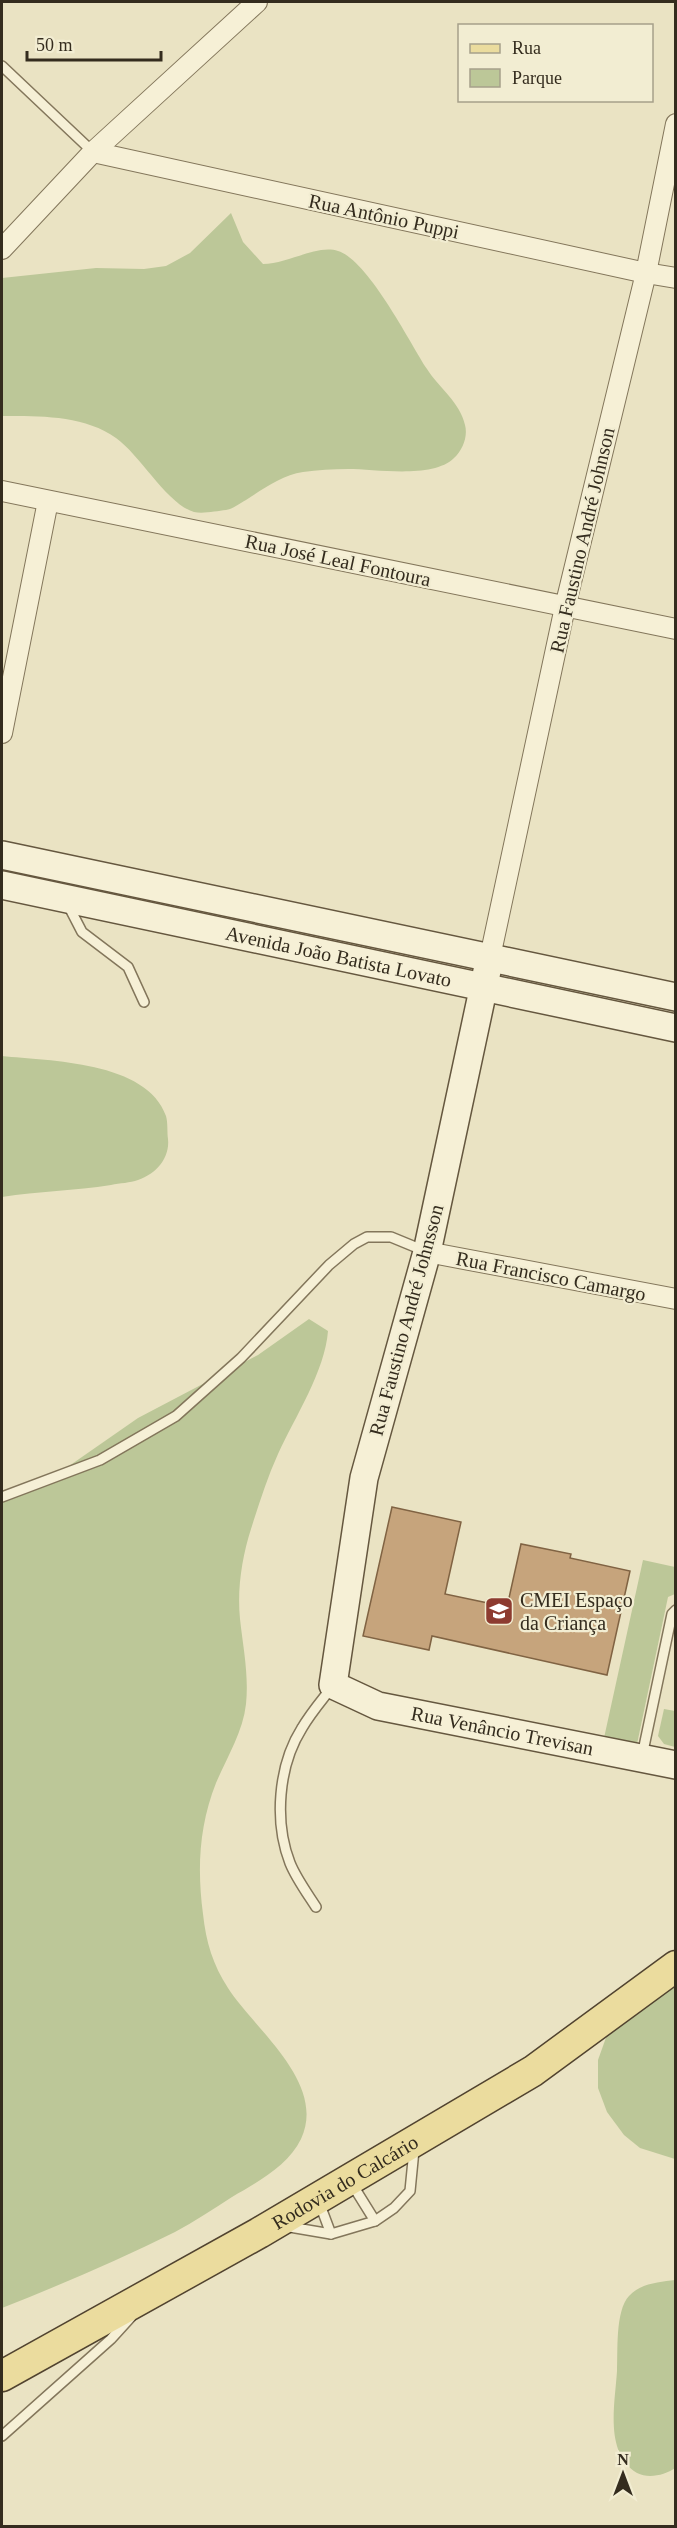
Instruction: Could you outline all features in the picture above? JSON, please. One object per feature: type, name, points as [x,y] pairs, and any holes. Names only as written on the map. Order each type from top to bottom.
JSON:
[{"type":"main road","name":"Rodovia do Calcário","points":[[2,2376],[273,2224],[533,2071],[675,1966]]},
{"type":"street","points":[[2,249],[93,152],[257,2]]},
{"type":"street","name":"Rua Faustino André Johnson","points":[[490,957],[565,607],[646,273],[675,124]]},
{"type":"street","name":"Rua Antônio Puppi","points":[[93,152],[675,278]]},
{"type":"street","name":"Rua José Leal Fontoura","points":[[2,491],[675,629]]},
{"type":"street","points":[[2,733],[48,501]]},
{"type":"street","name":"Avenida João Batista Lovato","points":[[2,855],[675,997]]},
{"type":"street","name":"Avenida João Batista Lovato","points":[[2,885],[675,1028]]},
{"type":"street","name":"Rua Faustino André Johnsson","points":[[333,1685],[364,1478],[427,1252],[490,957]]},
{"type":"street","name":"Rua Francisco Camargo","points":[[427,1252],[675,1299]]},
{"type":"street","name":"Rua Venâncio Trevisan","points":[[333,1685],[378,1706],[675,1765]]},
{"type":"lane","points":[[2,66],[93,152]]},
{"type":"lane","points":[[64,898],[82,932],[128,967],[144,1002]]},
{"type":"lane","points":[[2,1497],[100,1460],[176,1416],[241,1358],[329,1265],[354,1244],[368,1237],[391,1237],[427,1252]]},
{"type":"lane","points":[[642,1758],[672,1614],[675,1610]]},
{"type":"lane","points":[[316,1907],[291,1864],[280,1829],[281,1790],[289,1758],[300,1729],[333,1685]]},
{"type":"lane","points":[[273,2224],[331,2234],[375,2221],[394,2208],[410,2191],[415,2140]]},
{"type":"lane","points":[[350,2179],[375,2221]]},
{"type":"lane","points":[[318,2198],[331,2234]]},
{"type":"lane","points":[[2,2436],[111,2339],[154,2291]]},
{"type":"green space","points":[[231,213],[243,242],[263,264],[321,250],[330,250],[338,251],[350,258],[362,270],[375,285],[427,369],[459,409],[466,429],[464,443],[454,458],[445,465],[419,471],[342,469],[295,474],[273,483],[231,508],[198,513],[174,500],[125,446],[103,430],[61,418],[2,416],[2,278],[96,268],[144,269],[166,266],[190,253]]},
{"type":"green space","points":[[2,1056],[94,1067],[118,1074],[139,1084],[155,1098],[166,1116],[168,1146],[164,1159],[151,1174],[132,1182],[2,1197]]},
{"type":"green space","points":[[309,1319],[328,1331],[326,1346],[308,1394],[270,1472],[245,1551],[239,1608],[246,1672],[246,1704],[238,1734],[210,1799],[203,1831],[200,1864],[204,1924],[214,1962],[228,1988],[270,2039],[296,2078],[304,2098],[306,2118],[301,2139],[288,2157],[271,2173],[182,2228],[111,2262],[2,2308],[2,1495],[46,1482],[138,1418],[258,1355]]},
{"type":"green space","points":[[643,1560],[675,1567],[675,1594],[668,1597],[637,1744],[604,1738]]},
{"type":"green space","points":[[664,1709],[675,1711],[675,1747],[664,1744],[658,1736]]},
{"type":"green space","points":[[675,1984],[675,2159],[640,2148],[624,2135],[607,2112],[598,2088],[598,2060],[608,2032]]},
{"type":"green space","points":[[675,2280],[675,2468],[667,2473],[647,2476],[637,2473],[627,2464],[616,2441],[614,2413],[619,2321],[621,2311],[629,2296],[639,2288]]},
{"type":"building","points":[[392,1507],[461,1522],[445,1594],[507,1607],[521,1544],[571,1554],[570,1558],[630,1571],[607,1675],[432,1636],[429,1650],[363,1636]]},
{"type":"place","name":"CMEI Espaço da Criança","points":[[499,1611]]}]
